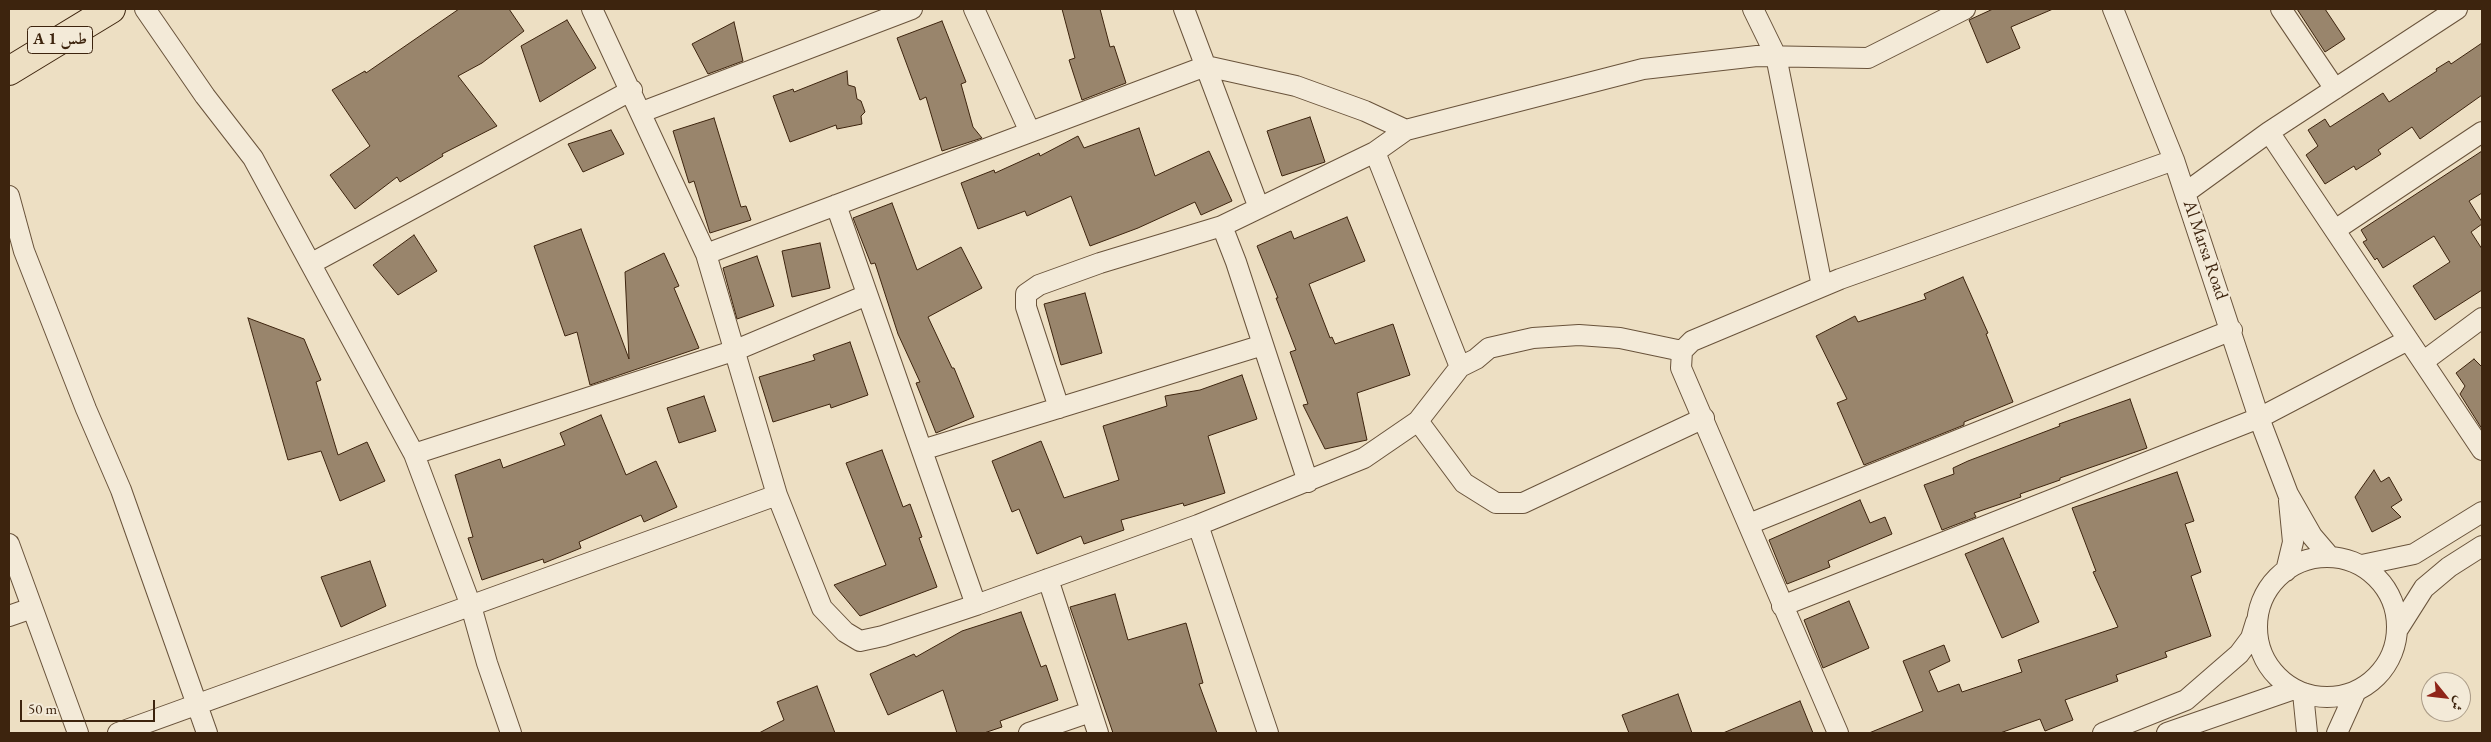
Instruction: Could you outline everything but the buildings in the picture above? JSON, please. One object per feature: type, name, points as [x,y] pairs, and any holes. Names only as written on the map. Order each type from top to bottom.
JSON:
[{"type":"highway","name":"A 1 طس","points":[[9,61],[91,9]]},
{"type":"highway","name":"A 1 طس","points":[[9,71],[111,9]]},
{"type":"street","points":[[145,9],[205,96],[253,158],[312,263],[414,454],[471,606],[487,663],[511,733]]},
{"type":"street","points":[[592,9],[632,90],[706,254],[736,350],[777,495],[822,608],[845,632],[860,641],[883,636],[976,605],[1198,525],[1364,458],[1418,421],[1460,367],[1476,359],[1489,348],[1534,338],[1579,335],[1620,338],[1682,350]]},
{"type":"street","points":[[642,112],[912,9]]},
{"type":"street","points":[[974,9],[1030,132]]},
{"type":"street","points":[[1184,9],[1259,208]]},
{"type":"street","points":[[1754,9],[1776,56],[1822,286]]},
{"type":"street","points":[[1059,408],[1026,307],[1026,294],[1039,285],[1100,263],[1222,226],[1376,152],[1406,130],[1643,69],[1757,56],[1868,58],[1965,9]]},
{"type":"street","name":"Al Marsa Road","points":[[2113,9],[2174,160],[2232,330],[2259,418],[2288,494],[2312,536],[2330,557]]},
{"type":"street","points":[[2281,9],[2335,89]]},
{"type":"street","points":[[2185,193],[2269,132],[2456,9]]},
{"type":"street","points":[[706,254],[1206,66],[1296,86],[1365,111],[1406,130]]},
{"type":"street","points":[[312,263],[632,90]]},
{"type":"street","points":[[2269,132],[2482,450]]},
{"type":"street","points":[[2335,230],[2482,132]]},
{"type":"street","points":[[1376,152],[1460,367]]},
{"type":"street","points":[[1838,733],[1782,606],[1750,524],[1682,368],[1682,350],[1692,341],[1822,286],[2174,160]]},
{"type":"street","points":[[9,196],[24,251],[86,409],[121,490],[207,733]]},
{"type":"street","points":[[836,205],[976,605]]},
{"type":"street","points":[[1222,226],[1308,482]]},
{"type":"street","points":[[414,454],[736,350],[867,295]]},
{"type":"street","points":[[2424,361],[2482,318]]},
{"type":"street","points":[[1750,524],[2232,330]]},
{"type":"street","points":[[1782,606],[2259,418],[2408,340]]},
{"type":"street","points":[[922,450],[1263,345]]},
{"type":"street","points":[[1418,421],[1464,483],[1496,503],[1523,503],[1704,418]]},
{"type":"street","name":"Al Marsa Road","points":[[2286,571],[2293,542],[2288,494]]},
{"type":"street","points":[[118,733],[777,495]]},
{"type":"street","points":[[2362,566],[2414,554],[2482,512]]},
{"type":"street","points":[[1198,525],[1268,733]]},
{"type":"street","points":[[9,544],[78,733]]},
{"type":"street","points":[[2257,618],[2259,646],[2272,671],[2298,691],[2321,697],[2339,696],[2356,691],[2373,680],[2386,666],[2394,648],[2398,629],[2424,588],[2449,567],[2482,546]]},
{"type":"street","points":[[2103,733],[2186,700],[2239,654],[2251,638],[2265,595],[2279,576],[2299,562],[2320,556],[2342,558],[2362,566],[2382,582],[2394,604],[2398,629]]},
{"type":"street","points":[[1048,579],[1098,733]]},
{"type":"street","points":[[9,616],[32,608]]},
{"type":"street","points":[[2167,733],[2298,691]]},
{"type":"street","points":[[2298,691],[2307,733]]},
{"type":"street","points":[[2337,733],[2356,691]]},
{"type":"street","points":[[1030,733],[1090,712]]}]
